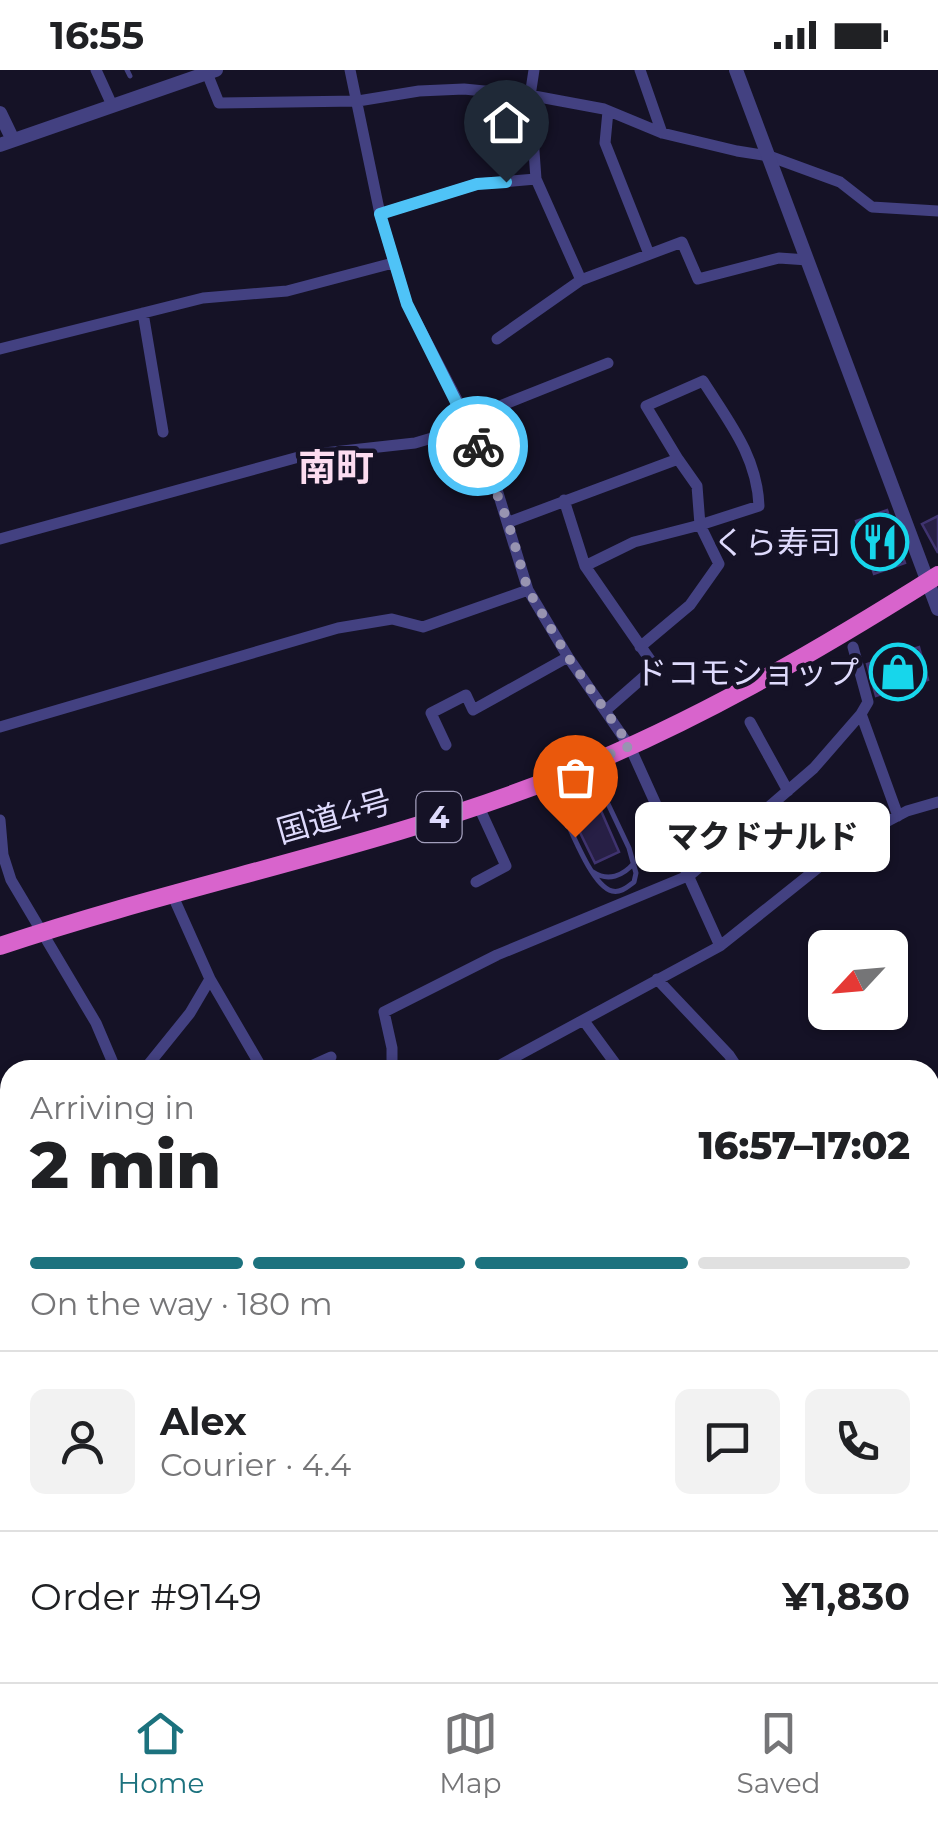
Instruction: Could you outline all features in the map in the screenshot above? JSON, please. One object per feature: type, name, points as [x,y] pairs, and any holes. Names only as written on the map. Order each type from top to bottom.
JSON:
[{"type":"highway","name":"国道4号","points":[[0,946],[478,805],[558,776],[740,693],[933,578]]},
{"type":"street","points":[[96,70],[112,105]]},
{"type":"street","points":[[350,70],[380,214],[407,304],[494,480],[528,590],[568,657],[630,746],[720,946]]},
{"type":"street","points":[[534,70],[530,96],[536,179],[581,280]]},
{"type":"street","points":[[640,70],[662,133]]},
{"type":"street","points":[[736,70],[933,578],[938,609]]},
{"type":"street","points":[[0,112],[6,142],[209,71],[219,103],[358,100],[464,89],[530,96],[608,111],[662,133],[769,156],[840,182],[872,207],[938,210]]},
{"type":"street","points":[[608,111],[605,143],[648,254]]},
{"type":"street","points":[[380,214],[477,184],[536,179]]},
{"type":"street","points":[[497,339],[581,280],[682,242],[698,279],[779,258],[808,260]]},
{"type":"street","points":[[0,349],[203,298],[310,286],[394,263]]},
{"type":"street","points":[[143,313],[162,432]]},
{"type":"street","points":[[0,539],[306,455],[415,443],[608,362]]},
{"type":"street","points":[[585,566],[634,542],[700,526],[760,506],[758,479],[748,452],[703,382],[646,406],[697,486],[700,526],[718,564],[690,605],[640,646]]},
{"type":"street","points":[[508,522],[678,460]]},
{"type":"street","points":[[564,500],[585,566],[655,668],[606,710]]},
{"type":"street","points":[[0,727],[338,628],[392,620],[423,627],[528,590]]},
{"type":"street","points":[[392,1060],[384,1012],[498,954],[690,875],[814,768],[868,702],[853,647]]},
{"type":"street","points":[[446,745],[431,712],[466,696],[473,710],[568,657]]},
{"type":"street","points":[[861,714],[898,816]]},
{"type":"street","points":[[750,722],[788,790]]},
{"type":"street","points":[[510,1060],[720,946],[854,838],[938,802]]},
{"type":"street","points":[[476,882],[506,866],[478,805]]},
{"type":"street","points":[[0,820],[3,855],[11,880],[96,1023],[112,1060]]},
{"type":"street","points":[[172,894],[210,980],[257,1060]]},
{"type":"street","points":[[657,979],[730,1060]]},
{"type":"street","points":[[152,1060],[190,1013],[210,980]]},
{"type":"street","points":[[584,1021],[613,1060]]},
{"type":"street","points":[[324,1060],[331,1057]]},
{"type":"lane","points":[[558,776],[564,798],[562,808],[591,870],[603,887],[622,891],[634,882],[634,862],[588,764]]},
{"type":"lane","points":[[591,870],[610,878],[634,862]]},
{"type":"building","name":"くら寿司","points":[[887,510],[905,563],[874,574],[856,521]]},
{"type":"building","points":[[938,516],[938,553],[922,524]]},
{"type":"building","name":"ドコモショップ","points":[[919,647],[928,680],[876,696],[867,664]]},
{"type":"building","points":[[595,797],[619,852],[595,863],[569,810]]},
{"type":"way so far","points":[[478,446],[494,480],[528,590],[568,657],[630,746],[558,776],[564,798],[562,808],[575,837]]},
{"type":"place","name":"くら寿司","points":[[880,542]]},
{"type":"place","name":"ドコモショップ","points":[[898,672]]},
{"type":"place","name":"マクドナルド","points":[[575,837]]},
{"type":"district","name":"南町","points":[[336,467]]},
{"type":"route","points":[[478,446],[407,304],[380,214],[477,184],[506,182]]}]
